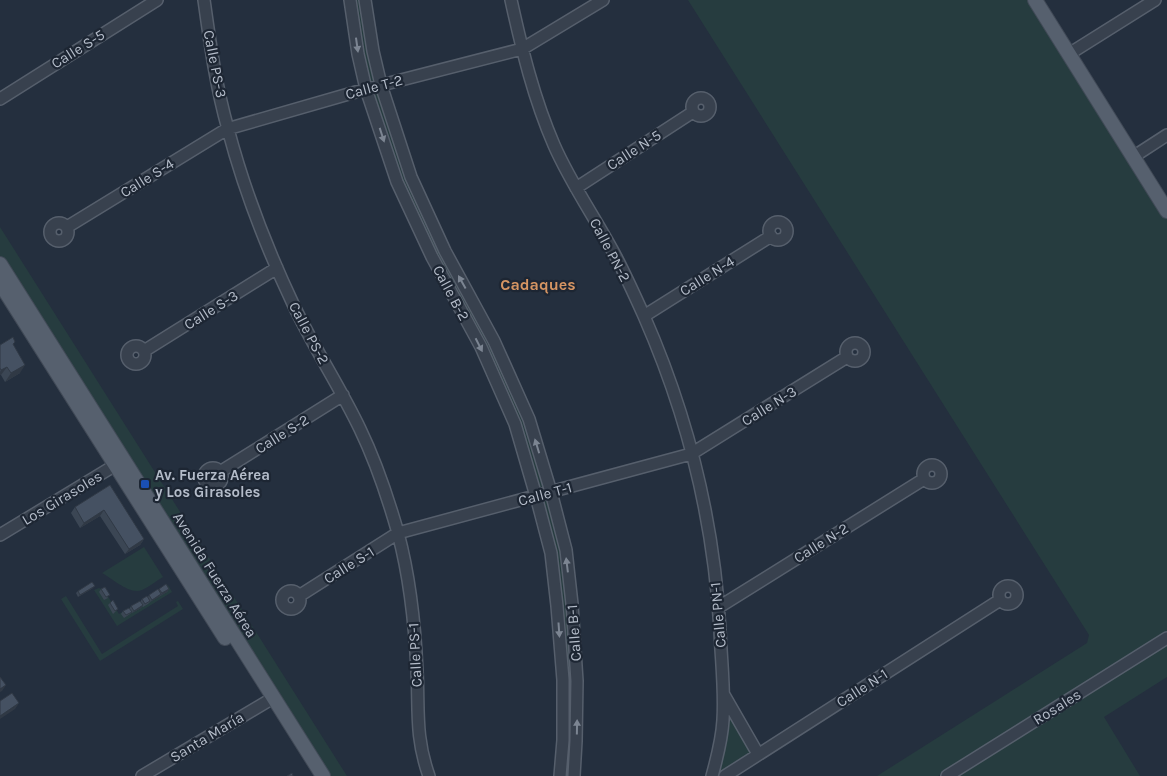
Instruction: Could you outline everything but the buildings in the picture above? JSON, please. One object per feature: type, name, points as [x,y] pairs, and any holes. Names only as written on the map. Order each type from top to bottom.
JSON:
[{"type":"main road","points":[[1035,0],[1167,211]]},
{"type":"main road","name":"Avenida Fuerza Aérea","points":[[0,264],[119,463]]},
{"type":"main road","name":"Avenida Fuerza Aérea","points":[[0,283],[119,463],[269,700],[312,776]]},
{"type":"main road","name":"Avenida Fuerza Aérea","points":[[269,700],[323,776]]},
{"type":"street","name":"Calle S-5","points":[[0,99],[157,0]]},
{"type":"street","name":"Calle PS-3","points":[[204,0],[227,129]]},
{"type":"street","name":"Calle B-2","points":[[350,0],[358,54],[366,89],[397,182],[432,257],[480,347],[514,424],[536,496]]},
{"type":"street","name":"Calle B-2","points":[[365,0],[372,51],[381,85],[412,177],[445,251],[494,341],[529,419],[551,492]]},
{"type":"street","name":"Calle PN-2","points":[[512,0],[522,49],[536,97],[554,146],[616,256],[644,316],[668,378],[691,454]]},
{"type":"street","name":"Calle T-2","points":[[227,129],[366,89],[522,49],[603,0]]},
{"type":"street","points":[[1069,54],[1155,0]]},
{"type":"street","name":"Calle N-5","points":[[576,188],[693,112]]},
{"type":"street","name":"Calle S-4","points":[[67,227],[227,129]]},
{"type":"street","name":"Calle PS-2","points":[[227,129],[259,225],[277,268],[295,307],[361,430],[382,482],[398,533]]},
{"type":"street","points":[[1133,156],[1167,135]]},
{"type":"street","name":"Calle N-4","points":[[644,316],[771,236]]},
{"type":"street","name":"Calle S-3","points":[[144,351],[277,268]]},
{"type":"street","name":"Calle N-3","points":[[691,454],[847,357]]},
{"type":"street","name":"Calle S-2","points":[[220,472],[343,395]]},
{"type":"street","name":"Calle T-1","points":[[398,533],[691,454]]},
{"type":"street","name":"Calle PN-1","points":[[691,454],[703,500],[718,607],[724,721],[712,776]]},
{"type":"street","name":"Los Girasoles","points":[[0,535],[119,463]]},
{"type":"street","name":"Calle N-2","points":[[718,607],[924,479]]},
{"type":"street","name":"Calle B-1","points":[[551,492],[566,550],[572,604],[577,682],[574,776]]},
{"type":"street","name":"Calle B-1","points":[[536,496],[550,552],[557,606],[563,680],[563,740],[560,776]]},
{"type":"street","name":"Calle S-1","points":[[299,596],[398,533]]},
{"type":"street","name":"Calle PS-1","points":[[398,533],[408,580],[415,629],[418,674],[417,714],[420,747],[430,776]]},
{"type":"street","name":"Calle N-1","points":[[725,776],[1000,600]]},
{"type":"street","name":"Rosales","points":[[948,776],[1167,638]]},
{"type":"street","points":[[563,680],[577,682]]},
{"type":"street","points":[[723,693],[758,754]]},
{"type":"street","name":"Santa María","points":[[142,776],[269,700]]},
{"type":"green space","points":[[350,0],[365,0],[373,51],[411,177],[494,341],[551,492],[572,604],[574,776],[560,776],[563,740],[551,553],[515,424],[432,257],[366,89]]},
{"type":"green space","points":[[688,0],[1035,0],[1167,211],[1167,677],[1104,717],[1140,776],[947,776],[1112,672],[1109,667],[938,776],[877,776],[1087,643],[1089,635]]},
{"type":"green space","points":[[0,227],[347,776],[327,776],[0,258]]},
{"type":"green space","points":[[144,547],[163,577],[147,587],[137,591],[132,590],[102,573]]},
{"type":"green space","points":[[168,585],[172,592],[117,626],[94,590],[99,588],[104,590],[119,614]]},
{"type":"green space","points":[[66,596],[102,654],[178,606],[176,602],[178,601],[183,609],[100,661],[61,599]]},
{"type":"green space","points":[[723,693],[758,754],[725,776],[712,776]]},
{"type":"place","name":"Av. Fuerza Aérea y Los Girasoles","points":[[145,484]]},
{"type":"district","name":"Cadaques","points":[[538,284]]}]
